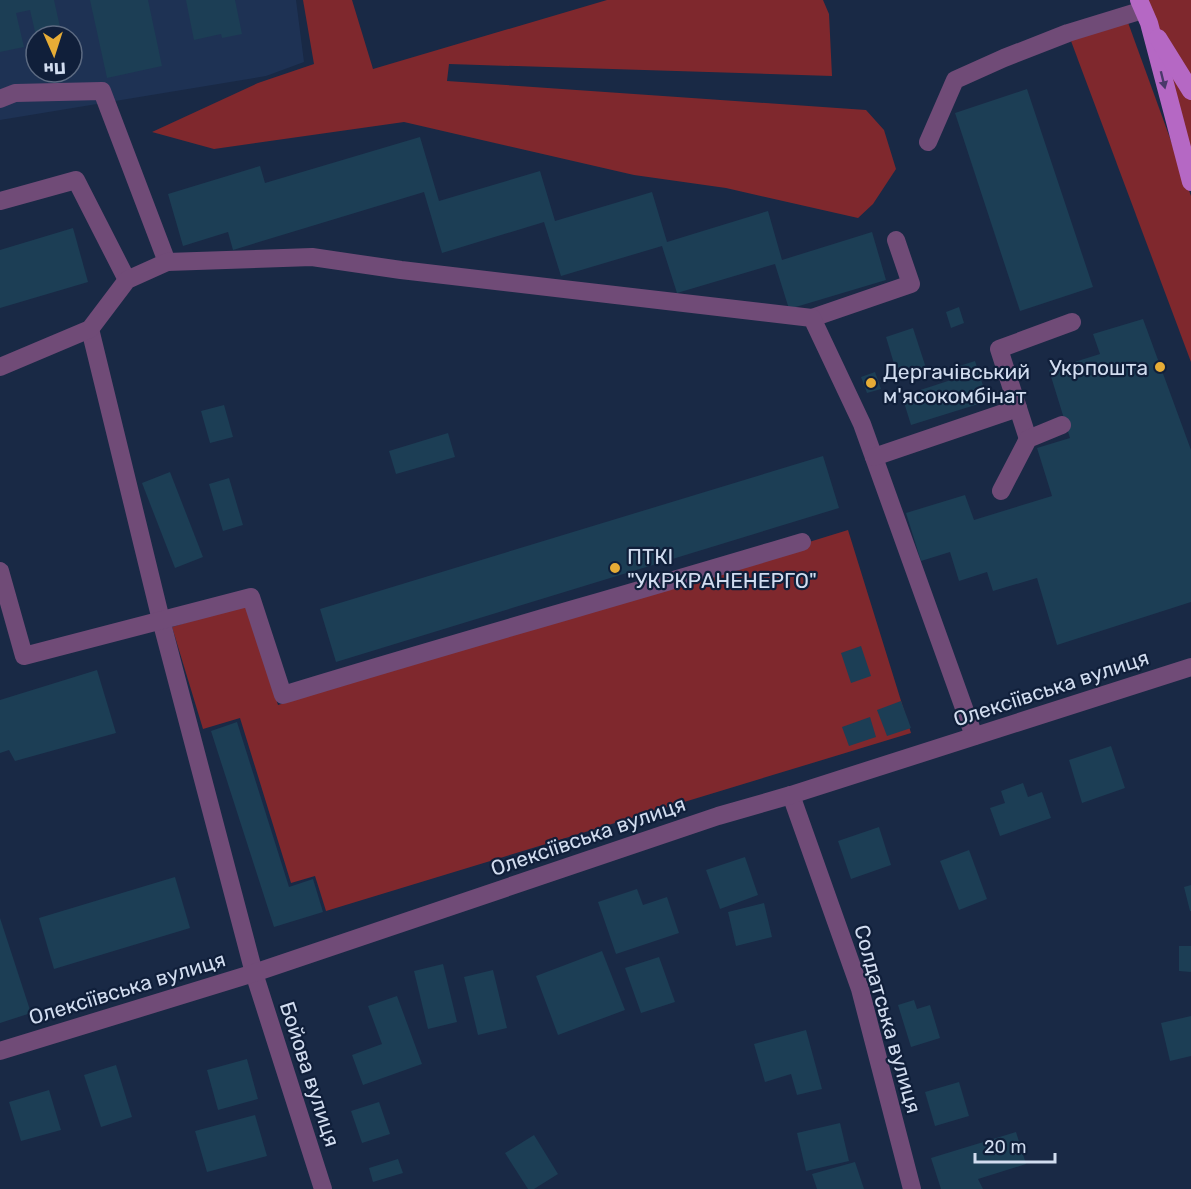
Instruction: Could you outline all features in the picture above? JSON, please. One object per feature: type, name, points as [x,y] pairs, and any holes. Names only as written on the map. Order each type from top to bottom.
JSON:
[{"type":"main road","points":[[1144,11],[1191,91]]},
{"type":"main road","points":[[1144,11],[1191,182]]},
{"type":"street","points":[[928,142],[955,80],[1068,33],[1144,11]]},
{"type":"street","points":[[0,99],[15,93],[102,91],[167,262]]},
{"type":"street","points":[[0,201],[76,180],[128,280]]},
{"type":"street","points":[[0,367],[90,329],[128,280],[167,262],[312,257],[401,270],[812,318],[911,284],[896,240]]},
{"type":"street","points":[[812,318],[862,424],[974,736]]},
{"type":"street","points":[[1028,439],[997,341],[1072,322]]},
{"type":"street","name":"Бойова вулиця","points":[[90,329],[161,620],[254,973],[323,1189]]},
{"type":"street","points":[[874,457],[1018,408]]},
{"type":"street","points":[[1001,491],[1028,439],[1062,426]]},
{"type":"street","points":[[0,571],[24,656],[251,597],[283,695],[442,646],[802,542]]},
{"type":"street","name":"Олексіївська вулиця","points":[[0,1051],[254,973],[706,820],[1191,667]]},
{"type":"street","name":"Солдатська вулиця","points":[[791,795],[860,989],[912,1189]]},
{"type":"shaded area","points":[[0,0],[296,0],[304,62],[266,76],[0,120]]},
{"type":"shaded area","points":[[303,0],[352,0],[373,69],[607,0],[823,0],[829,14],[832,76],[449,64],[447,81],[866,110],[884,130],[896,169],[873,204],[858,218],[726,188],[634,175],[404,122],[214,149],[152,132],[258,83],[314,64]]},
{"type":"shaded area","points":[[1139,0],[1191,0],[1191,182]]},
{"type":"shaded area","points":[[1126,17],[1191,196],[1191,362],[1068,33]]},
{"type":"shaded area","points":[[848,530],[911,733],[326,911],[315,876],[291,883],[240,718],[203,729],[172,627],[247,604],[278,705]]},
{"type":"building","points":[[0,0],[54,0],[59,24],[33,24],[30,10],[16,13],[24,47],[0,52]]},
{"type":"building","points":[[90,0],[148,0],[162,66],[107,78]]},
{"type":"building","points":[[186,0],[235,0],[242,34],[222,38],[221,34],[194,40]]},
{"type":"building","points":[[1027,89],[1093,287],[1020,311],[955,113]]},
{"type":"building","points":[[420,137],[439,201],[540,171],[555,221],[652,192],[667,242],[768,211],[782,260],[872,232],[886,280],[789,309],[775,264],[677,293],[662,246],[561,276],[544,222],[442,253],[424,192],[233,250],[228,232],[183,246],[168,194],[260,166],[265,183]]},
{"type":"building","points":[[73,228],[88,282],[0,308],[0,250]]},
{"type":"building","points":[[959,307],[964,323],[951,328],[946,312]]},
{"type":"building","points":[[1143,319],[1191,450],[1191,602],[1057,645],[1037,578],[993,591],[987,572],[959,581],[950,552],[921,561],[906,513],[965,495],[974,520],[1052,496],[1037,448],[1070,438],[1049,370],[1100,354],[1093,334]]},
{"type":"building","points":[[913,328],[926,368],[898,377],[886,337]]},
{"type":"building","points":[[975,361],[988,401],[911,425],[902,396],[954,379],[950,369]]},
{"type":"building","name":"Дергачівський м'ясокомбінат","points":[[875,372],[881,389],[867,393],[861,377]]},
{"type":"building","points":[[224,405],[233,437],[210,443],[201,411]]},
{"type":"building","points":[[448,433],[455,457],[396,474],[389,451]]},
{"type":"building","points":[[823,456],[839,508],[336,662],[320,609]]},
{"type":"building","points":[[170,472],[203,557],[175,568],[142,483]]},
{"type":"building","points":[[229,478],[243,525],[223,531],[209,484]]},
{"type":"building","points":[[861,646],[871,676],[851,683],[841,653]]},
{"type":"building","points":[[97,670],[116,733],[15,761],[9,750],[0,753],[0,700]]},
{"type":"building","points":[[901,701],[911,728],[887,736],[877,710]]},
{"type":"building","points":[[870,717],[876,737],[849,746],[842,727]]},
{"type":"building","points":[[237,722],[289,887],[313,879],[323,912],[274,927],[211,731]]},
{"type":"building","points":[[1111,746],[1125,788],[1082,803],[1069,760]]},
{"type":"building","points":[[1023,783],[1028,797],[1042,792],[1051,818],[1000,836],[990,808],[1005,803],[1001,791]]},
{"type":"building","points":[[879,827],[891,865],[851,879],[838,841]]},
{"type":"building","points":[[969,850],[987,899],[959,910],[940,861]]},
{"type":"building","points":[[745,857],[758,895],[720,909],[706,870]]},
{"type":"building","points":[[175,877],[190,928],[54,969],[39,918]]},
{"type":"building","points":[[1191,885],[1191,911],[1190,911],[1184,887]]},
{"type":"building","points":[[637,889],[643,905],[667,897],[679,933],[616,954],[598,902]]},
{"type":"building","points":[[764,903],[772,937],[736,946],[728,912]]},
{"type":"building","points":[[0,918],[31,1013],[0,1023]]},
{"type":"building","points":[[1179,946],[1191,946],[1191,972],[1179,971]]},
{"type":"building","points":[[602,951],[625,1010],[558,1035],[536,976]]},
{"type":"building","points":[[659,957],[675,1002],[641,1013],[625,968]]},
{"type":"building","points":[[443,964],[457,1022],[428,1029],[414,971]]},
{"type":"building","points":[[493,970],[507,1028],[478,1035],[464,977]]},
{"type":"building","points":[[397,996],[422,1064],[363,1085],[352,1055],[382,1044],[368,1006]]},
{"type":"building","points":[[914,1000],[917,1009],[930,1005],[940,1038],[911,1047],[898,1005]]},
{"type":"building","points":[[1191,1016],[1191,1056],[1170,1061],[1161,1023]]},
{"type":"building","points":[[806,1030],[822,1089],[797,1095],[791,1074],[765,1082],[754,1044]]},
{"type":"building","points":[[247,1059],[258,1099],[218,1110],[207,1070]]},
{"type":"building","points":[[116,1065],[132,1117],[101,1127],[84,1075]]},
{"type":"building","points":[[959,1082],[969,1116],[935,1126],[925,1092]]},
{"type":"building","points":[[49,1090],[61,1130],[21,1141],[9,1102]]},
{"type":"building","points":[[379,1102],[390,1134],[362,1143],[351,1111]]},
{"type":"building","points":[[255,1115],[267,1156],[207,1172],[195,1131]]},
{"type":"building","points":[[840,1123],[849,1161],[806,1171],[797,1133]]},
{"type":"building","points":[[1016,1132],[1026,1164],[978,1179],[983,1189],[941,1189],[931,1158]]},
{"type":"building","points":[[534,1135],[558,1174],[534,1189],[528,1189],[505,1153]]},
{"type":"building","points":[[398,1159],[403,1173],[373,1182],[369,1168]]},
{"type":"building","points":[[855,1162],[864,1189],[817,1189],[812,1174]]},
{"type":"place","name":"Укрпошта","points":[[1160,367]]},
{"type":"place","name":"Дергачівський м'ясокомбінат","points":[[871,383]]},
{"type":"place","name":"ПТКІ \"УКРКРАНЕНЕРГО\"","points":[[615,568]]}]
